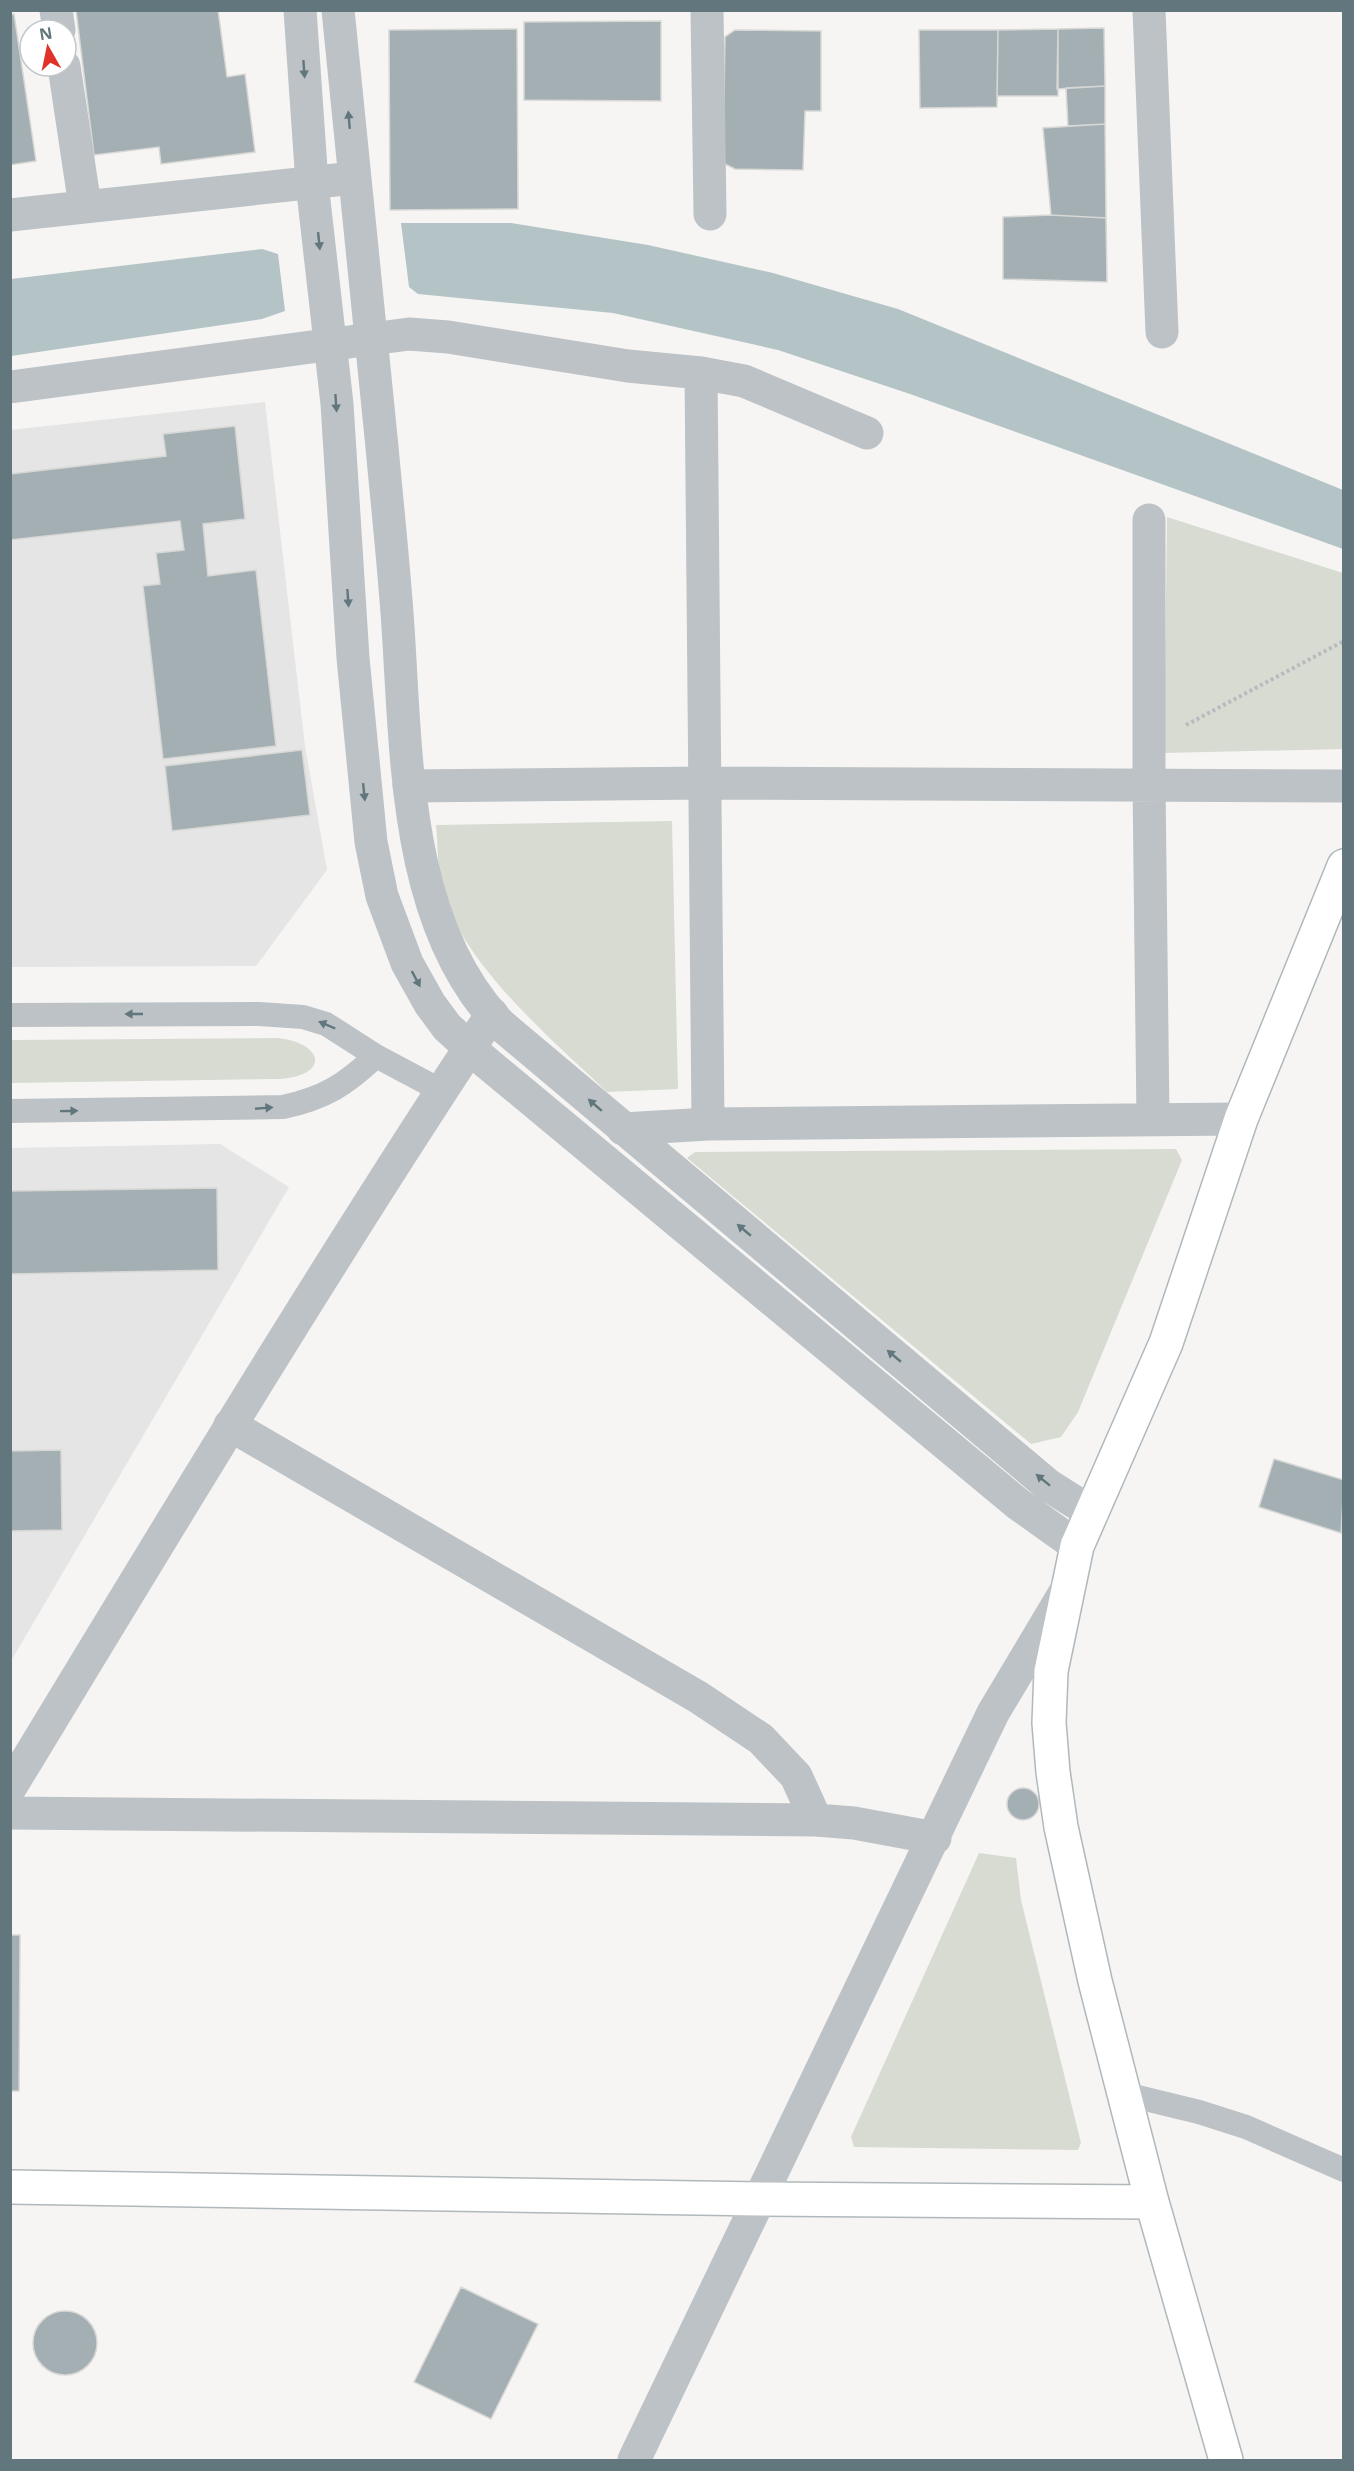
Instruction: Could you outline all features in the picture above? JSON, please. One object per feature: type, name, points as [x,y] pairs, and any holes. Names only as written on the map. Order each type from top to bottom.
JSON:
[{"type":"main road","points":[[1226,2460],[1152,2202],[1095,1982],[1061,1827],[1051,1755],[1049,1707],[1051,1671],[1077,1546],[1166,1343],[1241,1119],[1344,866]]},
{"type":"main road","points":[[10,2187],[761,2199],[1152,2202]]},
{"type":"street","points":[[300,10],[312,183],[337,404],[340,487],[363,784],[377,874],[391,922],[418,984],[447,1027],[470,1048],[1000,1489],[1077,1546]]},
{"type":"street","points":[[338,10],[372,339],[409,786],[418,841],[434,903],[457,962],[492,1014],[623,1130],[1048,1485],[1092,1513]]},
{"type":"street","points":[[707,10],[710,214]]},
{"type":"street","points":[[1149,10],[1162,332]]},
{"type":"street","points":[[66,78],[85,206]]},
{"type":"street","points":[[10,215],[354,178]]},
{"type":"street","points":[[10,387],[410,334],[448,337],[628,366],[701,373],[744,381],[867,433]]},
{"type":"street","points":[[701,373],[708,1124]]},
{"type":"street","points":[[1149,520],[1148,745],[1154,1120]]},
{"type":"street","points":[[409,786],[706,783],[1344,786]]},
{"type":"street","points":[[10,1788],[230,1425],[440,1090],[492,1014]]},
{"type":"street","points":[[623,1130],[708,1124],[1241,1119]]},
{"type":"street","points":[[230,1425],[698,1697],[761,1739],[796,1776],[816,1820]]},
{"type":"street","points":[[634,2460],[993,1713],[1068,1588]]},
{"type":"street","points":[[10,1813],[816,1820],[854,1823],[934,1838]]},
{"type":"lane","points":[[10,1014],[286,1015],[326,1024],[376,1056],[440,1090]]},
{"type":"lane","points":[[10,1111],[283,1107],[319,1098],[335,1090],[376,1056]]},
{"type":"lane","points":[[1125,2094],[1199,2112],[1246,2127],[1344,2170]]},
{"type":"path","points":[[1148,745],[1344,641]]},
{"type":"shaded area","points":[[401,223],[511,223],[648,245],[773,273],[898,309],[1343,490],[1343,549],[910,394],[778,350],[613,313],[418,294],[409,287]]},
{"type":"shaded area","points":[[262,249],[278,254],[285,311],[262,319],[11,356],[11,279]]},
{"type":"shaded area","points":[[265,402],[305,746],[327,870],[256,966],[11,967],[10,430]]},
{"type":"shaded area","points":[[1167,517],[1343,573],[1343,749],[1164,753]]},
{"type":"shaded area","points":[[672,821],[678,1089],[607,1092],[508,996],[465,939],[450,910],[441,881],[436,825]]},
{"type":"shaded area","points":[[277,1038],[292,1041],[312,1052],[315,1059],[314,1066],[295,1077],[278,1079],[11,1083],[11,1040]]},
{"type":"shaded area","points":[[220,1144],[289,1187],[11,1661],[11,1148]]},
{"type":"shaded area","points":[[1176,1149],[1182,1160],[1078,1412],[1061,1437],[1031,1444],[687,1158],[695,1152]]},
{"type":"shaded area","points":[[979,1853],[1016,1858],[1021,1900],[1081,2143],[1078,2150],[854,2147],[851,2137]]},
{"type":"building","points":[[76,10],[218,10],[227,77],[245,74],[255,152],[161,164],[159,147],[94,155]]},
{"type":"building","points":[[14,14],[18,41],[18,78],[24,78],[36,161],[10,165],[10,15]]},
{"type":"building","points":[[661,21],[661,101],[524,100],[524,22]]},
{"type":"building","points":[[1104,28],[1105,86],[1057,89],[1058,29]]},
{"type":"building","points":[[517,29],[518,209],[390,210],[389,30]]},
{"type":"building","points":[[1058,29],[1058,96],[997,96],[998,30]]},
{"type":"building","points":[[735,30],[821,31],[821,111],[805,111],[803,170],[735,169],[723,163],[725,37]]},
{"type":"building","points":[[919,30],[998,30],[997,107],[920,108]]},
{"type":"building","points":[[1105,86],[1105,124],[1068,126],[1066,88]]},
{"type":"building","points":[[1105,124],[1106,218],[1051,215],[1043,128]]},
{"type":"building","points":[[1051,215],[1106,218],[1107,282],[1003,279],[1003,217]]},
{"type":"building","points":[[235,426],[245,519],[203,524],[208,576],[256,570],[276,746],[163,759],[143,586],[160,584],[156,553],[184,550],[180,521],[10,540],[10,474],[166,456],[163,434]]},
{"type":"building","points":[[302,750],[310,815],[172,831],[165,766]]},
{"type":"building","points":[[217,1188],[218,1270],[10,1274],[10,1191]]},
{"type":"building","points":[[61,1450],[62,1530],[10,1531],[10,1451]]},
{"type":"building","points":[[1274,1459],[1344,1480],[1341,1533],[1259,1507]]},
{"type":"building","points":[[1023,1788],[1034,1793],[1039,1804],[1034,1815],[1023,1820],[1012,1815],[1007,1804],[1012,1793]]},
{"type":"building","points":[[10,1935],[20,1935],[19,2091],[10,2091]]},
{"type":"building","points":[[461,2287],[538,2324],[491,2419],[414,2382]]},
{"type":"building","points":[[65,2311],[83,2317],[91,2325],[97,2343],[91,2361],[83,2369],[65,2375],[47,2369],[39,2361],[33,2343],[39,2325],[47,2317]]}]
